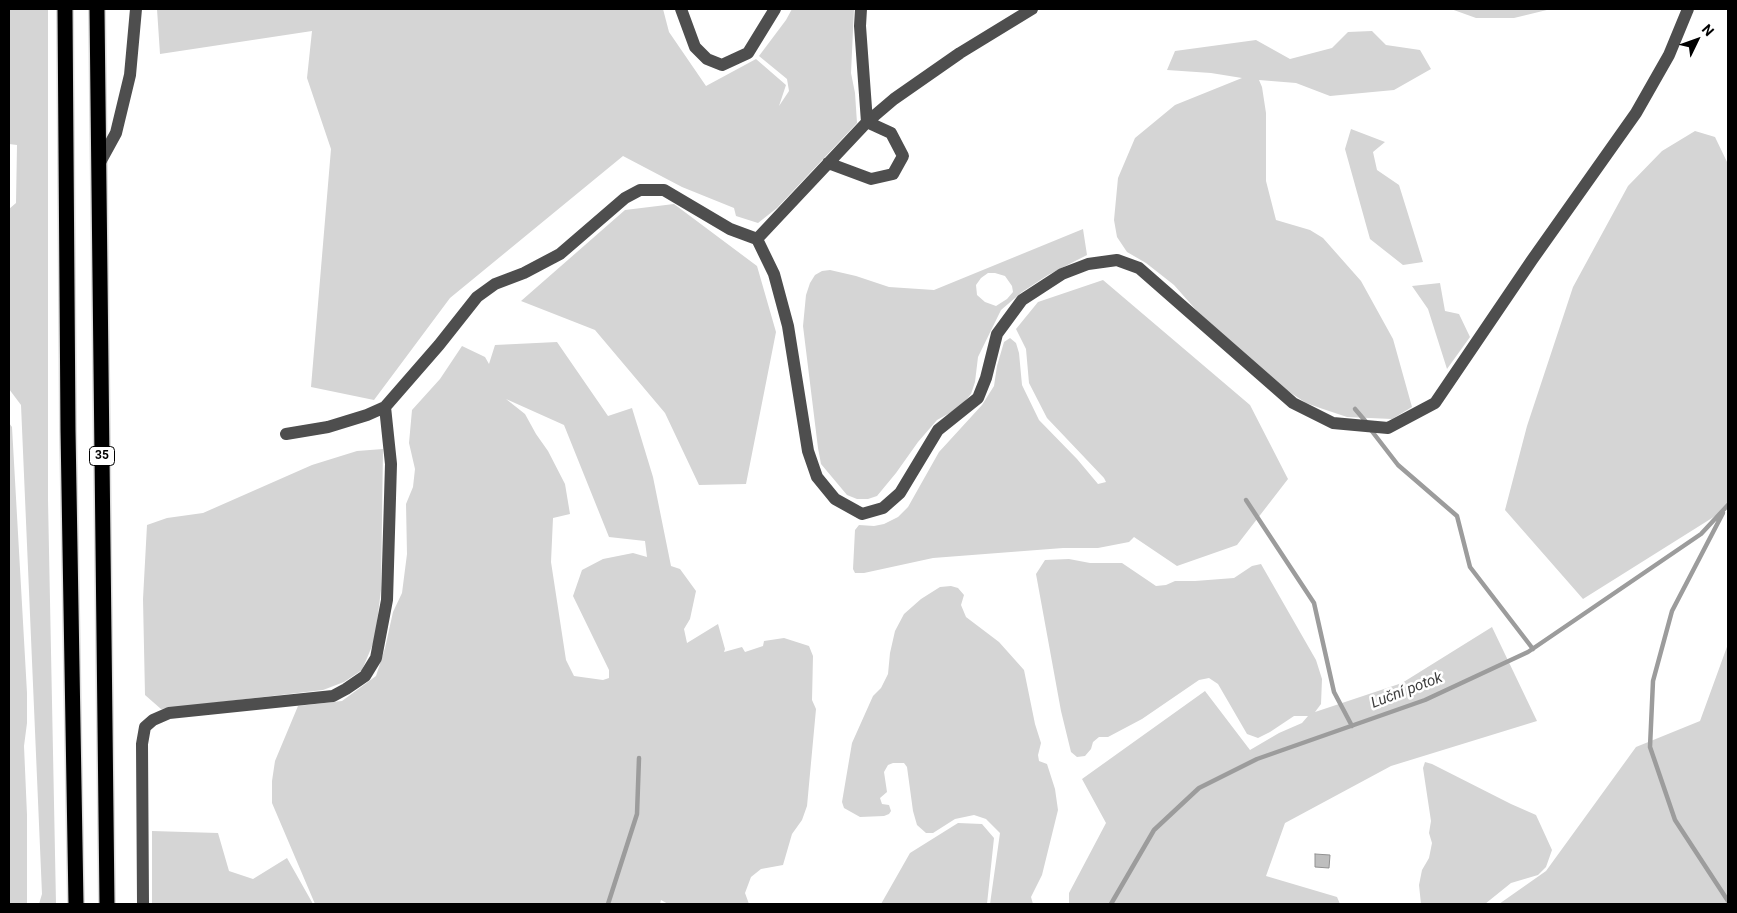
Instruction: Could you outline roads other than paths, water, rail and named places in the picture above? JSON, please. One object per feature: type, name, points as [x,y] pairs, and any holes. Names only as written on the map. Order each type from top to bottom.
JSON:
[{"type":"highway","name":"35","points":[[65,9],[68,420],[76,904]]},
{"type":"highway","name":"35","points":[[97,9],[107,904]]},
{"type":"street","points":[[99,164],[116,133],[130,75],[136,9]]},
{"type":"street","points":[[681,9],[695,47],[707,59],[722,65],[748,53],[775,9]]},
{"type":"street","points":[[861,9],[860,26],[867,122]]},
{"type":"street","points":[[757,239],[867,122],[894,99],[945,63],[1016,17],[1032,9]]},
{"type":"street","points":[[286,434],[328,427],[367,415],[385,407],[477,297],[495,284],[560,254],[626,198],[640,190],[664,190],[730,228],[757,239],[774,274],[788,326],[808,451],[817,477],[835,499],[862,514],[883,508],[900,493],[938,430],[978,398],[986,378],[997,334],[1022,300],[1062,274],[1088,264],[1117,260],[1139,268],[1294,403],[1332,423],[1388,428],[1435,403],[1532,260],[1636,113],[1669,55],[1688,9]]},
{"type":"street","points":[[828,163],[871,180],[893,174],[903,156],[891,132],[867,122]]},
{"type":"street","points":[[144,904],[142,744],[146,727],[154,720],[168,713],[333,696],[365,676],[376,658],[387,600],[391,464],[385,407]]},
{"type":"waterway","points":[[1355,409],[1367,423]]},
{"type":"waterway","points":[[1371,430],[1398,465],[1457,516],[1470,567],[1533,649]]},
{"type":"waterway","points":[[1246,500],[1314,603],[1334,692],[1352,726]]},
{"type":"waterway","name":"Luční potok","points":[[1111,904],[1154,830],[1199,788],[1257,759],[1425,700],[1528,652],[1701,534],[1728,505]]},
{"type":"waterway","points":[[1723,513],[1672,611],[1653,681],[1650,747],[1675,820],[1728,901]]},
{"type":"waterway","points":[[608,904],[637,814],[639,758]]}]
